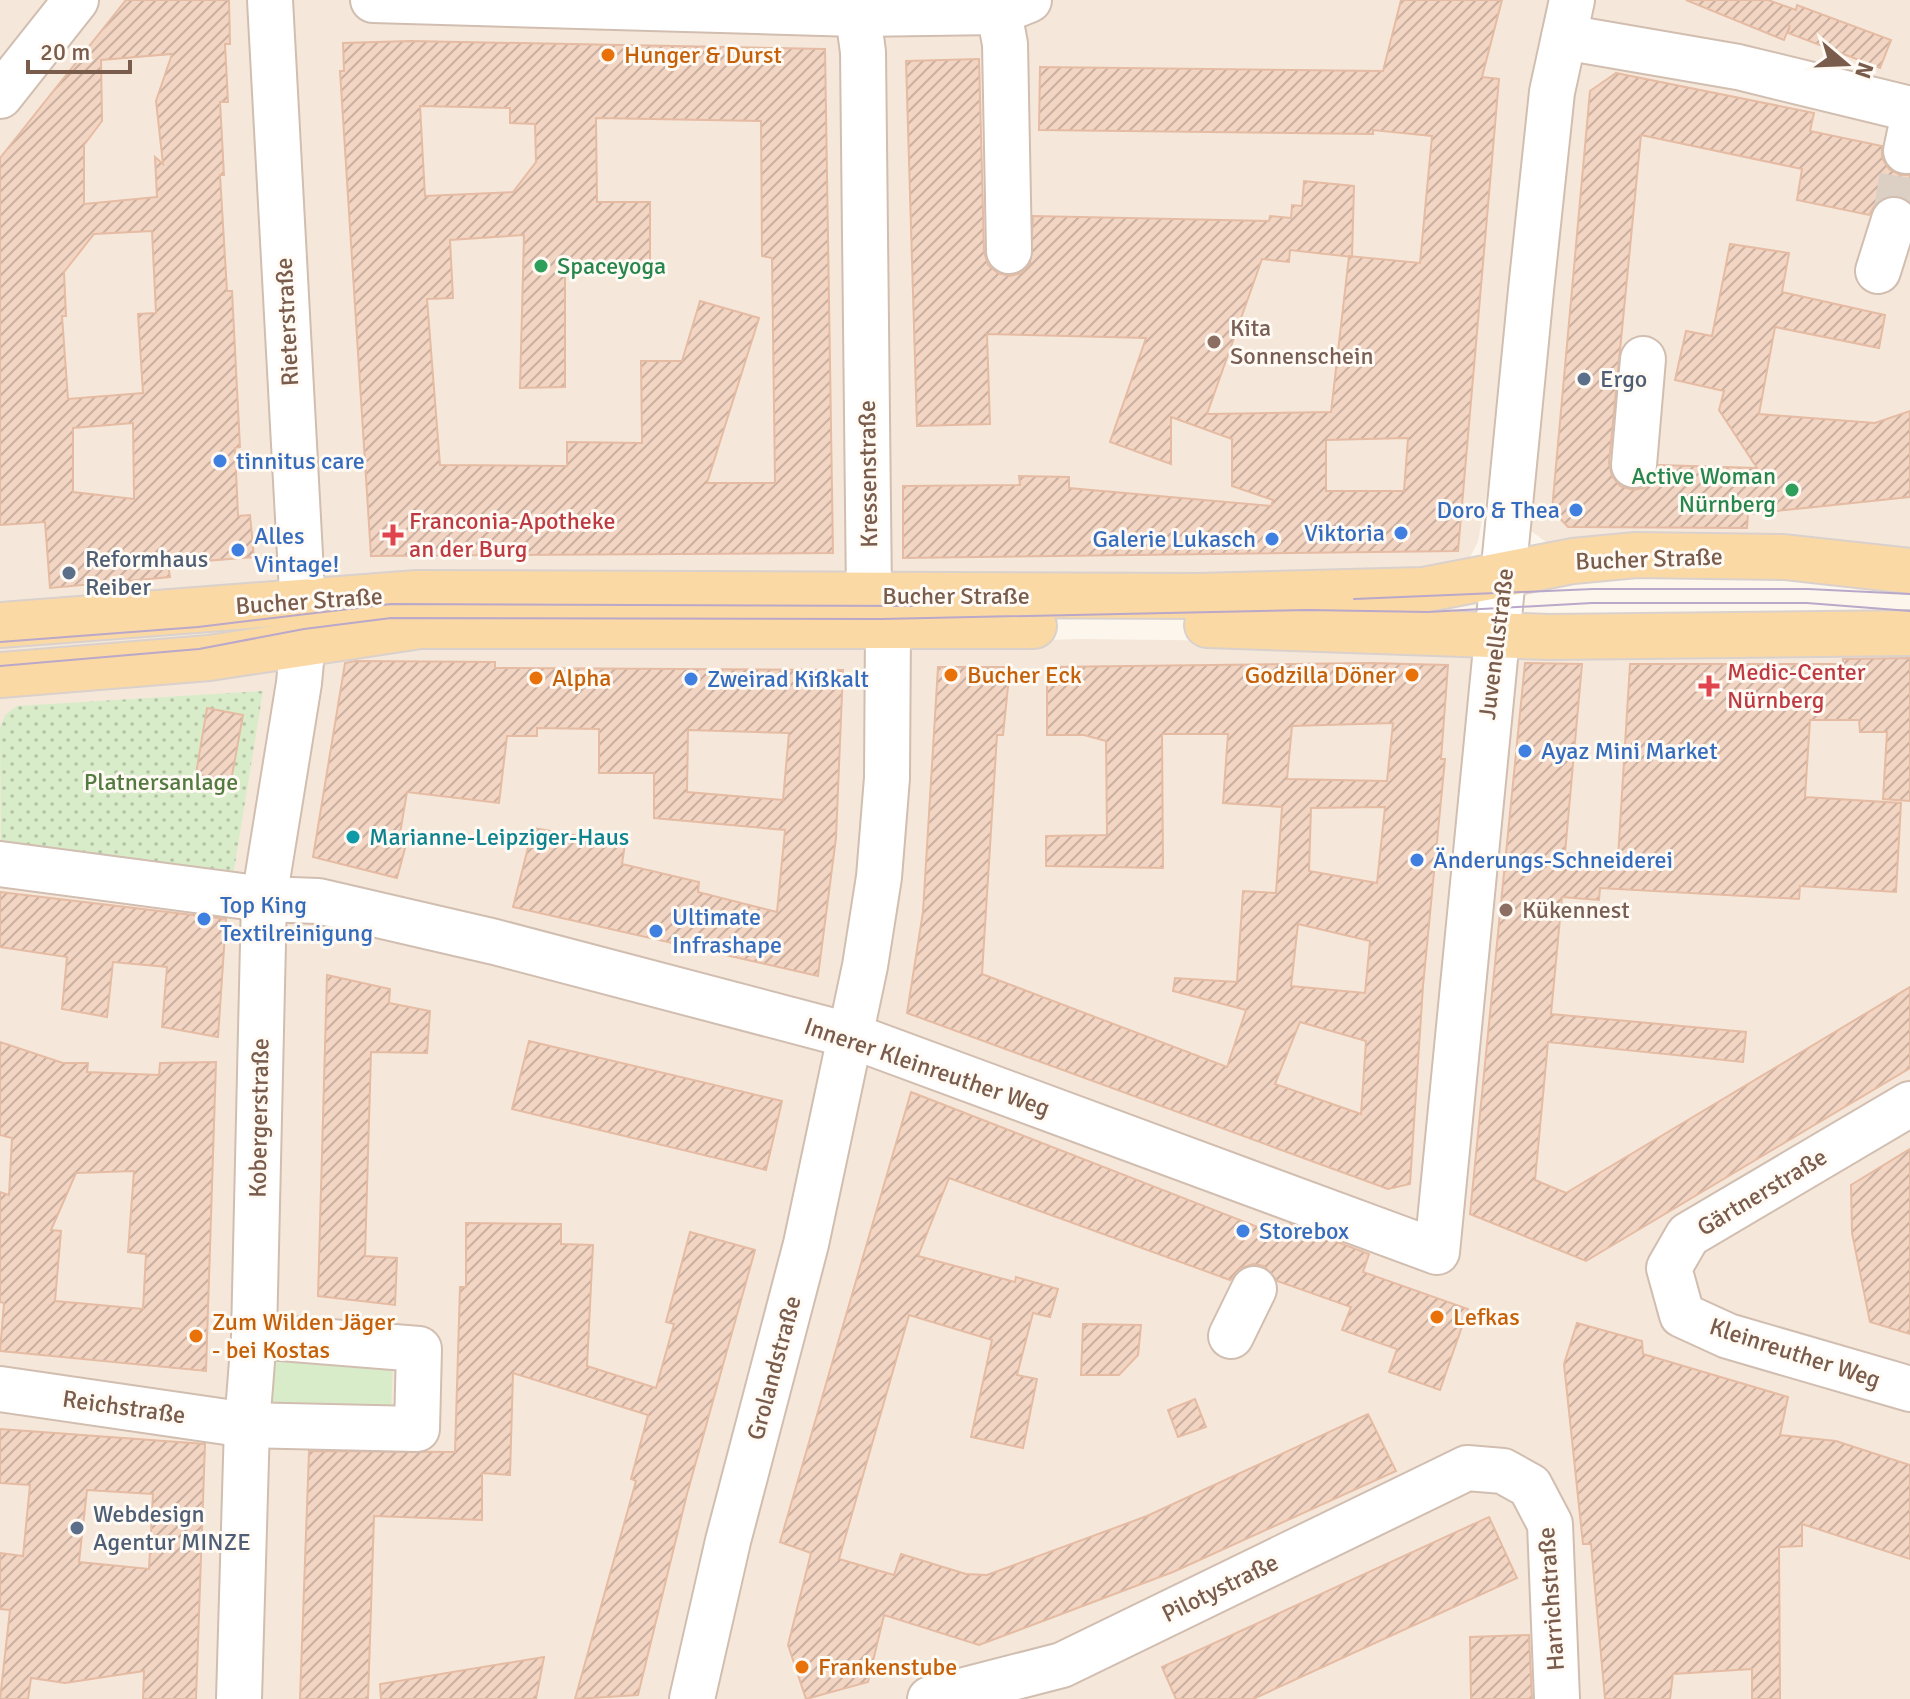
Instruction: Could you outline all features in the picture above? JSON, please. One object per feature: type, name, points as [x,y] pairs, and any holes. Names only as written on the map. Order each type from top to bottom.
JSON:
[{"type":"main road","name":"Bucher Straße","points":[[0,675],[195,659],[393,628],[1423,590],[1592,558],[1665,554],[1799,558],[1910,571]]},
{"type":"main road","name":"Bucher Straße","points":[[0,625],[303,601],[451,593],[1496,635],[1910,633]]},
{"type":"street","points":[[0,96],[76,0]]},
{"type":"street","name":"Rieterstraße","points":[[270,0],[303,644]]},
{"type":"street","points":[[373,0],[856,7],[1014,6],[1005,44],[1009,251]]},
{"type":"street","name":"Kressenstraße","points":[[852,1036],[879,877],[887,778],[879,612],[863,52],[856,7]]},
{"type":"street","name":"Juvenellstraße","points":[[1437,1252],[1496,635],[1505,574],[1551,107],[1568,19],[1738,67],[1909,131]]},
{"type":"street","points":[[1878,271],[1894,220]]},
{"type":"street","points":[[1634,465],[1643,359]]},
{"type":"street","name":"Bucher Straße","points":[[264,899],[303,644]]},
{"type":"street","points":[[0,864],[264,899]]},
{"type":"street","name":"Innerer Kleinreuther Weg","points":[[264,899],[318,901],[457,933],[852,1036],[1437,1252]]},
{"type":"street","name":"Kobergerstraße","points":[[239,1699],[247,1425],[254,1336],[264,899]]},
{"type":"street","name":"Grolandstraße","points":[[692,1699],[728,1541],[806,1244],[852,1036]]},
{"type":"street","name":"Gärtnerstraße","points":[[1682,1315],[1669,1268],[1688,1235],[1910,1104]]},
{"type":"street","points":[[1231,1336],[1254,1289]]},
{"type":"street","name":"Kleinreuther Weg","points":[[1682,1315],[1728,1336],[1910,1389]]},
{"type":"street","points":[[247,1425],[417,1429],[419,1349],[254,1336]]},
{"type":"street","name":"Reichstraße","points":[[0,1389],[247,1425]]},
{"type":"street","name":"Pilotystraße","points":[[930,1699],[1062,1665],[1467,1468],[1503,1471]]},
{"type":"street","name":"Harrichstraße","points":[[1503,1471],[1530,1486],[1550,1524],[1557,1699]]},
{"type":"shaded area","points":[[0,0],[1558,0],[1502,447],[1488,486],[1478,542],[1470,557],[1435,570],[899,579],[929,643],[1081,639],[1910,649],[1910,1699],[0,1699]]},
{"type":"shaded area","points":[[1585,0],[1910,0],[1910,553],[1558,545],[1547,543],[1531,531],[1528,522],[1564,126]]},
{"type":"green space","name":"Platnersanlage","points":[[263,691],[233,876],[35,859],[1,842],[0,728],[5,715],[17,706]]},
{"type":"green space","points":[[273,1349],[393,1362],[391,1415],[268,1413]]},
{"type":"building","points":[[126,0],[229,0],[230,44],[225,44],[228,102],[220,102],[224,175],[220,175],[227,291],[232,291],[240,447],[235,448],[238,516],[250,515],[254,557],[168,564],[170,577],[50,588],[45,522],[0,525],[0,158]],"holes":[[[172,54],[156,101],[163,164],[155,157],[157,197],[84,204],[84,145],[102,121],[101,60]],[[152,231],[156,313],[138,314],[143,393],[68,399],[62,316],[66,316],[64,272],[94,234]],[[133,423],[134,499],[73,492],[73,428]]]},
{"type":"building","points":[[1401,0],[1502,0],[1482,77],[1499,79],[1458,551],[903,558],[903,486],[1020,485],[1019,476],[1069,477],[1069,488],[1271,506],[1273,500],[1232,486],[1232,439],[1171,417],[1171,464],[1110,442],[1146,338],[987,334],[990,424],[917,426],[906,61],[979,59],[984,251],[988,265],[998,273],[1010,276],[1021,273],[1030,264],[1033,216],[1269,221],[1270,216],[1291,218],[1292,205],[1302,206],[1304,181],[1354,186],[1352,256],[1420,263],[1432,136],[1373,130],[1373,134],[1039,130],[1040,67],[1383,71]],"holes":[[[1290,250],[1349,257],[1331,412],[1207,414],[1262,259],[1289,262]],[[1408,438],[1404,491],[1326,491],[1326,440]]]},
{"type":"building","points":[[1686,0],[1768,0],[1796,10],[1797,5],[1891,40],[1880,68],[1788,33],[1790,25],[1784,40]]},
{"type":"building","points":[[411,41],[825,49],[833,553],[371,556],[340,71],[344,71],[343,43]],"holes":[[[420,106],[510,108],[510,123],[535,124],[536,162],[513,192],[425,196]],[[596,118],[761,121],[762,256],[772,258],[775,483],[707,483],[759,318],[700,301],[682,361],[641,361],[642,443],[567,442],[567,466],[440,465],[427,299],[453,298],[450,240],[524,235],[520,388],[565,387],[565,269],[650,269],[650,202],[597,202]]]},
{"type":"building","points":[[1616,73],[1814,113],[1810,131],[1882,146],[1882,158],[1889,169],[1900,175],[1910,175],[1910,201],[1901,196],[1888,196],[1877,202],[1869,215],[1797,200],[1802,169],[1641,135],[1609,463],[1612,476],[1620,486],[1633,490],[1644,488],[1654,480],[1659,465],[1757,468],[1719,410],[1724,391],[1675,380],[1686,331],[1712,336],[1730,244],[1789,253],[1782,292],[1885,315],[1879,348],[1775,327],[1759,414],[1875,423],[1910,411],[1910,497],[1748,514],[1747,528],[1568,527],[1552,510],[1590,91]]},
{"type":"building","points":[[1910,658],[1910,801],[1883,799],[1887,732],[1860,732],[1859,720],[1810,720],[1805,797],[1901,803],[1896,892],[1800,886],[1799,899],[1600,888],[1599,900],[1562,897],[1551,1014],[1746,1032],[1743,1062],[1548,1042],[1535,1180],[1566,1193],[1910,987],[1910,1068],[1586,1261],[1470,1214],[1525,663],[1582,664],[1565,853],[1618,858],[1630,664],[1843,664],[1843,659]]},
{"type":"building","points":[[495,662],[495,668],[843,670],[836,838],[818,976],[513,907],[533,828],[625,844],[622,864],[699,882],[698,892],[777,912],[785,830],[654,818],[654,773],[599,773],[599,729],[537,728],[537,736],[507,736],[499,803],[407,792],[399,839],[407,841],[397,878],[313,857],[345,663]],"holes":[[[688,730],[789,733],[783,800],[687,792]]]},
{"type":"building","points":[[1448,665],[1441,759],[1445,759],[1423,986],[1410,1184],[1388,1189],[907,1013],[923,912],[938,667],[1010,667],[1003,735],[997,735],[982,974],[1227,1067],[1246,1010],[1173,991],[1175,978],[1237,982],[1243,891],[1276,893],[1282,807],[1223,803],[1228,734],[1162,734],[1163,868],[1046,866],[1046,836],[1107,835],[1106,741],[1084,735],[1047,735],[1047,667]],"holes":[[[1393,723],[1387,781],[1287,779],[1292,726]],[[1385,807],[1377,883],[1309,871],[1311,808]],[[1298,924],[1370,941],[1365,993],[1291,986]],[[1300,1022],[1366,1041],[1361,1114],[1275,1084]]]},
{"type":"building","points":[[207,708],[243,715],[231,781],[196,774]]},
{"type":"building","points":[[0,892],[226,919],[218,1037],[162,1027],[167,967],[113,962],[107,1017],[62,1009],[67,957],[0,947]]},
{"type":"building","points":[[327,975],[390,989],[389,1003],[430,1011],[427,1053],[371,1052],[365,1256],[397,1258],[395,1305],[318,1296]]},
{"type":"building","points":[[529,1041],[782,1101],[766,1170],[512,1109]]},
{"type":"building","points":[[0,1042],[63,1063],[88,1063],[87,1072],[159,1075],[160,1063],[216,1062],[206,1371],[0,1351],[4,1303],[0,1302],[0,1192],[9,1195],[12,1138],[0,1135]],"holes":[[[134,1171],[128,1252],[146,1254],[143,1309],[55,1301],[61,1231],[51,1230],[76,1173]]]},
{"type":"building","points":[[911,1092],[1286,1238],[1290,1224],[1369,1254],[1363,1272],[1468,1309],[1440,1390],[1389,1372],[1397,1349],[1342,1330],[1351,1307],[1277,1281],[1264,1266],[1253,1264],[1241,1268],[1230,1280],[949,1178],[918,1256],[1015,1282],[1016,1277],[1058,1289],[1050,1317],[1033,1313],[1017,1375],[1037,1379],[1023,1448],[971,1437],[992,1340],[909,1315],[839,1559],[894,1575],[901,1554],[966,1574],[987,1575],[1147,1516],[1368,1414],[1396,1471],[1173,1572],[979,1645],[884,1615],[868,1682],[806,1699],[788,1645],[811,1553],[780,1542]]},
{"type":"building","points":[[1910,1149],[1910,1334],[1870,1322],[1852,1233],[1851,1185]]},
{"type":"building","points":[[466,1223],[561,1224],[561,1244],[593,1245],[587,1366],[656,1388],[674,1324],[666,1322],[690,1232],[755,1250],[687,1494],[638,1695],[575,1699],[636,1481],[631,1479],[648,1415],[513,1373],[510,1475],[482,1473],[482,1520],[374,1516],[368,1699],[300,1699],[309,1451],[455,1452],[460,1287],[466,1287]]},
{"type":"building","points":[[1577,1323],[1642,1341],[1643,1354],[1788,1397],[1780,1435],[1836,1441],[1910,1465],[1910,1559],[1802,1524],[1802,1546],[1779,1547],[1780,1699],[1752,1699],[1752,1669],[1673,1674],[1670,1699],[1605,1699],[1591,1544],[1583,1544],[1564,1364]]},
{"type":"building","points":[[1083,1324],[1141,1325],[1138,1355],[1119,1375],[1081,1375]]},
{"type":"building","points":[[1195,1399],[1206,1427],[1178,1437],[1168,1410]]},
{"type":"building","points":[[0,1429],[205,1444],[196,1699],[143,1699],[144,1671],[65,1683],[31,1678],[28,1699],[0,1699],[10,1610],[0,1609],[0,1553],[23,1556],[30,1485],[0,1483]],"holes":[[[87,1490],[153,1494],[149,1569],[79,1562]]]},
{"type":"building","points":[[1489,1517],[1517,1578],[1253,1699],[1176,1699],[1162,1667]]},
{"type":"building","points":[[1529,1635],[1532,1699],[1471,1699],[1470,1637]]},
{"type":"building","points":[[544,1657],[536,1699],[381,1699],[380,1684]]},
{"type":"tunnel","points":[[1894,220],[1906,151]]},
{"type":"tram line","points":[[1354,599],[1593,589],[1808,589],[1910,594]]},
{"type":"tram line","points":[[0,666],[199,649],[304,629],[391,618],[881,619],[1308,610],[1428,612],[1592,603],[1807,603],[1910,611]]},
{"type":"tram line","points":[[0,642],[198,627],[391,604],[915,606]]},
{"type":"place","name":"Hunger & Durst","points":[[608,55]]},
{"type":"place","name":"Spaceyoga","points":[[541,266]]},
{"type":"place","name":"Kita Sonnenschein","points":[[1214,342]]},
{"type":"place","name":"Ergo","points":[[1584,379]]},
{"type":"place","name":"tinnitus care","points":[[220,461]]},
{"type":"place","name":"Active Woman Nürnberg","points":[[1792,490]]},
{"type":"place","name":"Doro & Thea","points":[[1576,510]]},
{"type":"place","name":"Viktoria","points":[[1401,533]]},
{"type":"place","name":"Franconia-Apotheke an der Burg","points":[[393,535]]},
{"type":"place","name":"Galerie Lukasch","points":[[1272,539]]},
{"type":"place","name":"Alles Vintage!","points":[[238,550]]},
{"type":"place","name":"Reformhaus Reiber","points":[[69,573]]},
{"type":"place","name":"Bucher Eck","points":[[951,675]]},
{"type":"place","name":"Godzilla Döner","points":[[1412,675]]},
{"type":"place","name":"Alpha","points":[[536,678]]},
{"type":"place","name":"Zweirad Kißkalt","points":[[691,679]]},
{"type":"place","name":"Medic-Center Nürnberg","points":[[1709,686]]},
{"type":"place","name":"Ayaz Mini Market","points":[[1525,751]]},
{"type":"place","name":"Marianne-Leipziger-Haus","points":[[353,837]]},
{"type":"place","name":"Änderungs-Schneiderei","points":[[1417,860]]},
{"type":"place","name":"Kükennest","points":[[1506,910]]},
{"type":"place","name":"Top King Textilreinigung","points":[[204,919]]},
{"type":"place","name":"Ultimate Infrashape","points":[[656,931]]},
{"type":"place","name":"Storebox","points":[[1243,1231]]},
{"type":"place","name":"Lefkas","points":[[1437,1317]]},
{"type":"place","name":"Zum Wilden Jäger - bei Kostas","points":[[196,1336]]},
{"type":"place","name":"Webdesign Agentur MINZE","points":[[77,1528]]},
{"type":"place","name":"Frankenstube","points":[[802,1667]]}]
